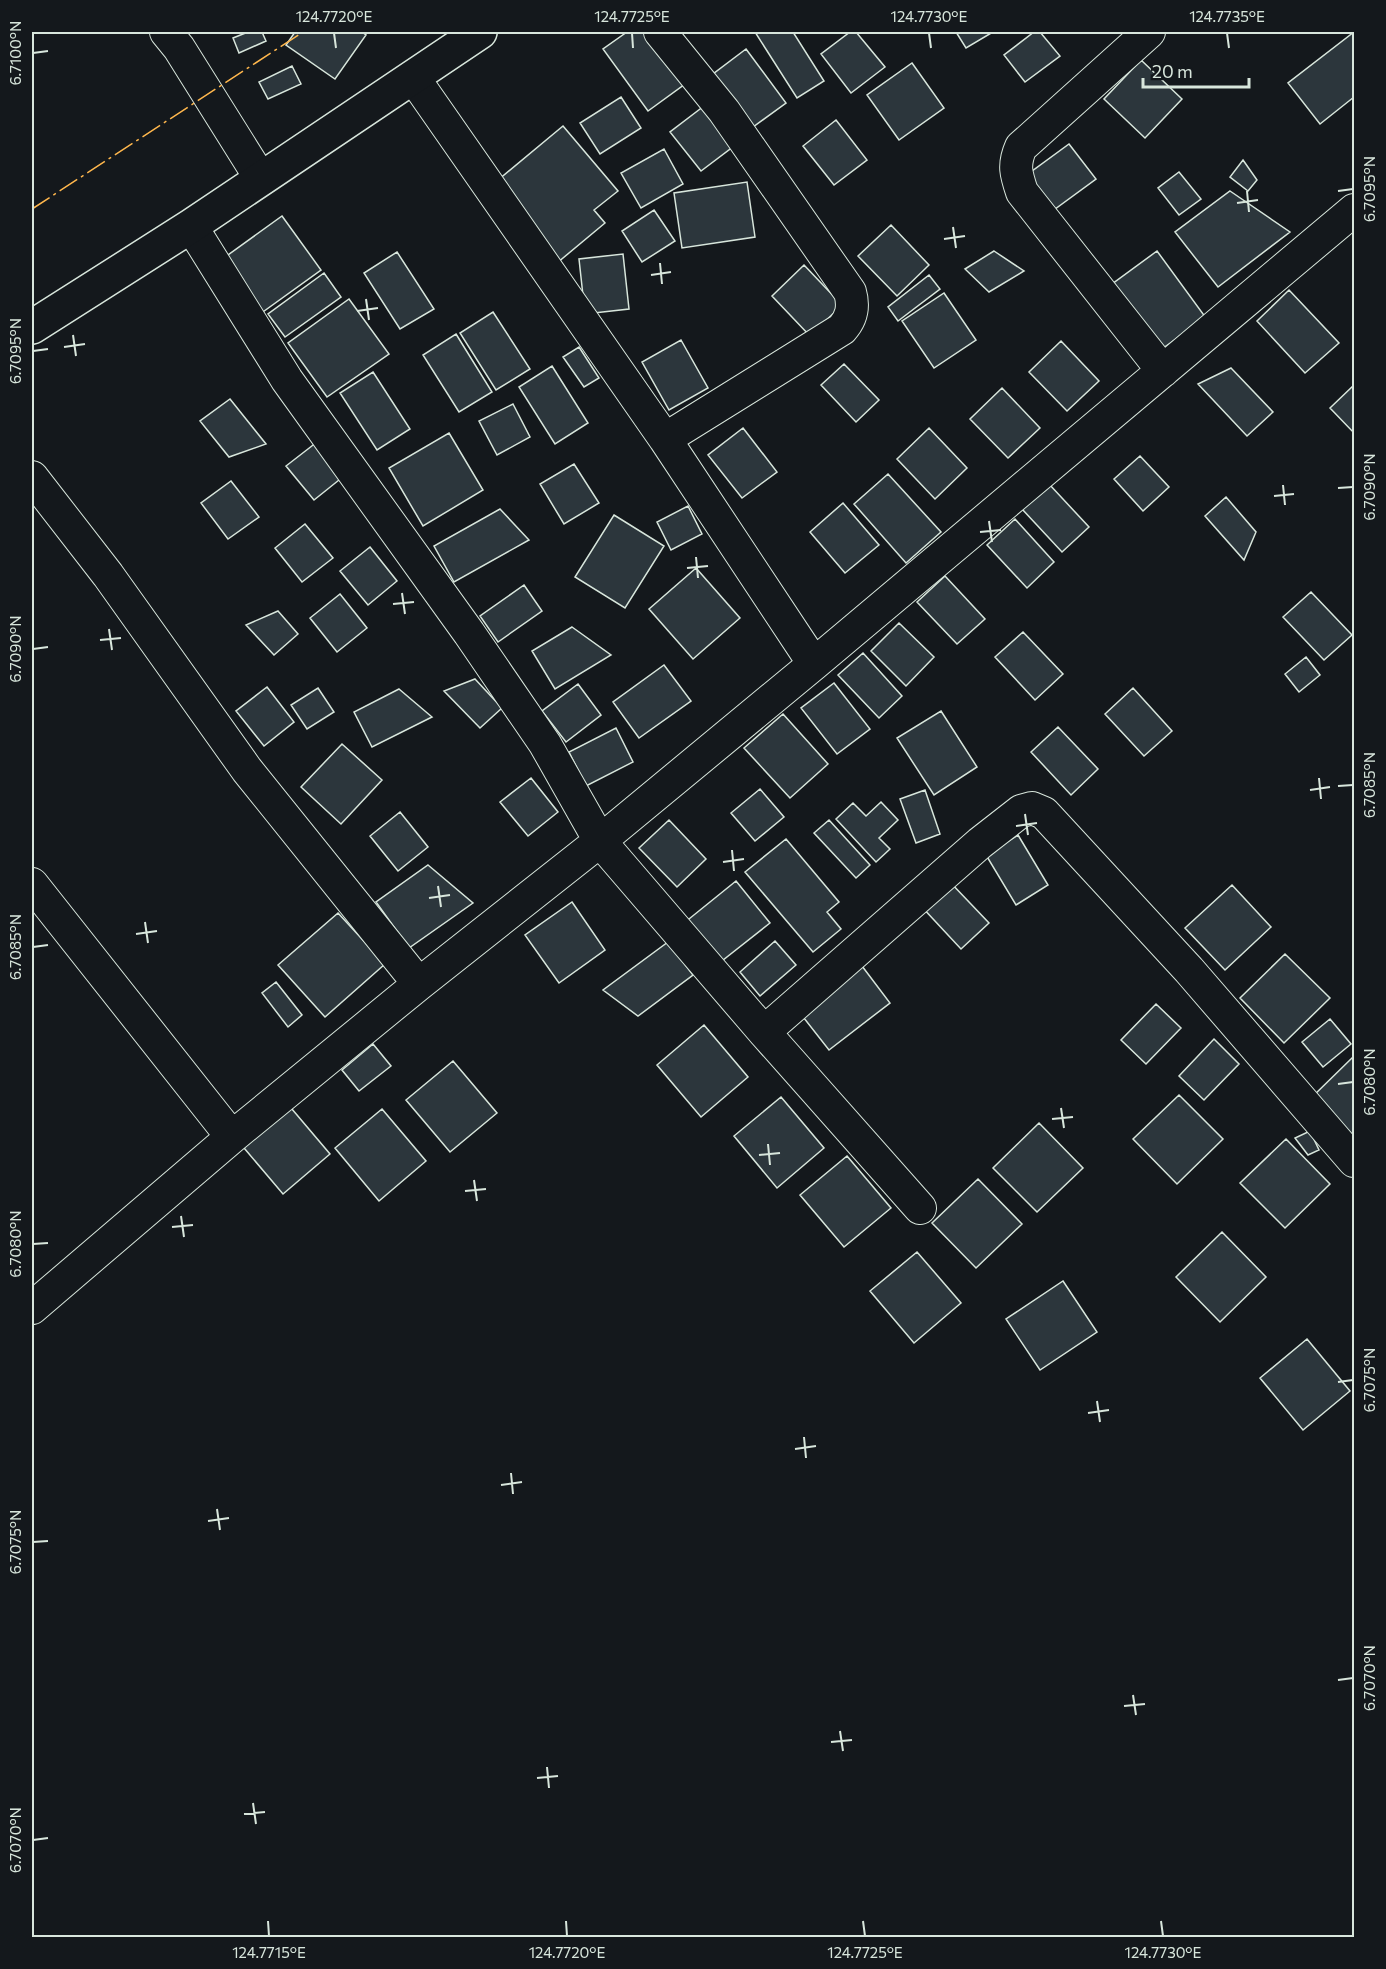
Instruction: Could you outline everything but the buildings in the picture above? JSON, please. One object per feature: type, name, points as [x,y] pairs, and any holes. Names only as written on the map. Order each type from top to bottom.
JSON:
[{"type":"highway","points":[[32,327],[191,226],[480,32]]},
{"type":"street","points":[[166,32],[179,48],[261,179]]},
{"type":"street","points":[[660,32],[724,111],[850,292],[853,302],[852,313],[842,329],[665,439]]},
{"type":"street","points":[[1149,32],[1021,147],[1015,160],[1017,178],[1022,192],[1163,371]]},
{"type":"street","points":[[413,76],[665,439],[814,664]]},
{"type":"street","points":[[32,1308],[232,1137],[419,984],[600,841],[814,664],[1354,210]]},
{"type":"street","points":[[191,226],[288,380],[469,633],[545,744],[600,841],[764,1032],[920,1208]]},
{"type":"street","points":[[32,477],[108,575],[247,770],[419,984]]},
{"type":"street","points":[[764,1032],[980,843],[1021,811],[1032,808],[1044,813],[1181,961],[1354,1161]]},
{"type":"street","points":[[32,884],[232,1137]]},
{"type":"power","points":[[32,209],[303,32]]}]
